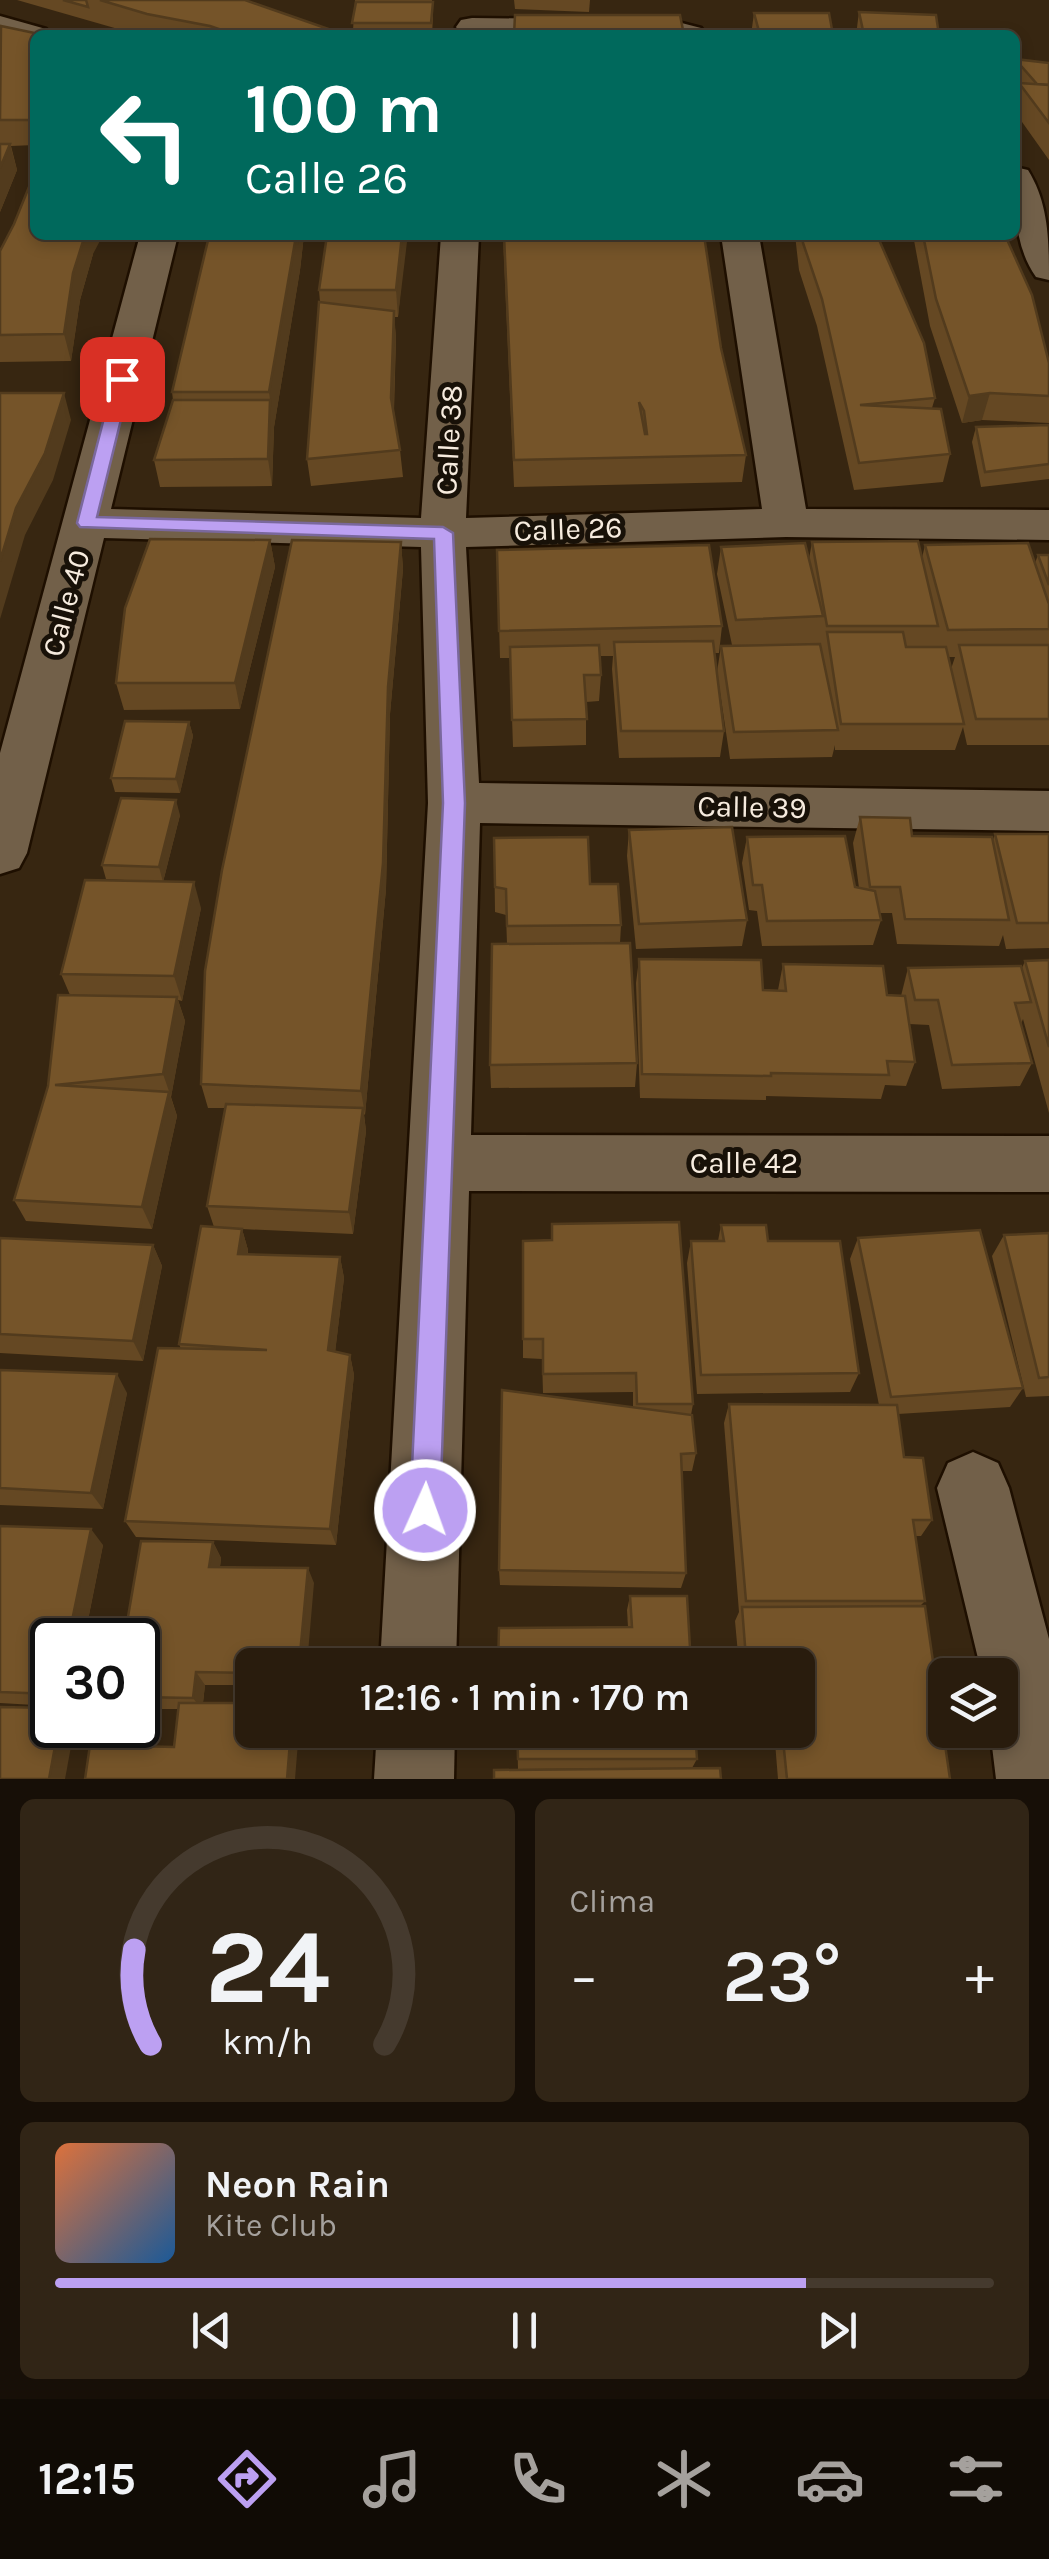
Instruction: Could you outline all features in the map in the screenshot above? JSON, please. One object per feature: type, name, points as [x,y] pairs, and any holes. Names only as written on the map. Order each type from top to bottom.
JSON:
[{"type":"street","points":[[472,21],[673,30]]},
{"type":"street","points":[[0,25],[30,34]]},
{"type":"street","points":[[1020,192],[1049,270]]},
{"type":"street","name":"Calle 40","points":[[0,853],[158,240]]},
{"type":"street","name":"Calle 38","points":[[419,1648],[454,803],[443,533],[460,240]]},
{"type":"street","points":[[741,240],[786,523]]},
{"type":"street","name":"Calle 26","points":[[86,523],[443,533],[786,523],[1049,525]]},
{"type":"street","name":"Calle 39","points":[[454,803],[1049,811]]},
{"type":"street","name":"Calle 42","points":[[439,1163],[1049,1164]]},
{"type":"street","points":[[973,1488],[1037,1690],[1036,1779]]},
{"type":"street","points":[[414,1779],[415,1748]]},
{"type":"building","points":[[63,0],[86,0],[88,7]]},
{"type":"building","points":[[100,0],[245,0],[331,30],[222,30]]},
{"type":"building","points":[[356,2],[433,2],[431,23],[352,23]]},
{"type":"building","points":[[859,12],[936,15],[938,30],[863,30]]},
{"type":"building","points":[[754,13],[829,13],[832,30],[759,30]]},
{"type":"building","points":[[515,15],[680,15],[683,30],[514,30]]},
{"type":"building","points":[[1,26],[30,32],[30,120],[0,120]]},
{"type":"building","points":[[1020,60],[1049,63],[1049,85],[1037,84]]},
{"type":"building","points":[[1020,83],[1049,85],[1049,123],[1020,84]]},
{"type":"building","points":[[0,144],[10,144],[0,168]]},
{"type":"building","points":[[30,184],[30,240],[83,240],[73,273],[64,334],[0,335],[0,251]]},
{"type":"building","points":[[208,240],[295,240],[269,392],[172,392]]},
{"type":"building","points":[[326,240],[401,240],[396,290],[319,290]]},
{"type":"building","points":[[504,240],[705,240],[721,348],[746,455],[514,460]],"holes":[[[639,402],[644,411],[645,434]]]},
{"type":"building","points":[[803,240],[879,240],[924,343],[935,398],[860,405],[941,409],[950,454],[859,463],[822,299]]},
{"type":"building","points":[[924,240],[1007,240],[1032,295],[1049,363],[1049,396],[969,396],[936,299]]},
{"type":"building","points":[[319,302],[394,311],[391,398],[400,450],[307,459]]},
{"type":"building","points":[[0,393],[64,393],[45,453],[16,508],[0,561]]},
{"type":"building","points":[[173,400],[270,400],[268,459],[154,460]]},
{"type":"building","points":[[1049,425],[1049,464],[985,472],[976,427]]},
{"type":"building","points":[[150,539],[270,540],[235,683],[116,683],[125,608]]},
{"type":"building","points":[[292,540],[401,542],[388,687],[383,863],[361,1091],[201,1084],[205,971],[222,870]]},
{"type":"building","points":[[918,541],[938,626],[827,626],[812,542]]},
{"type":"building","points":[[805,543],[823,616],[736,620],[721,547]]},
{"type":"building","points":[[1028,543],[1049,604],[1049,629],[948,630],[925,545]]},
{"type":"building","points":[[709,545],[722,626],[499,631],[497,550]]},
{"type":"building","points":[[1038,555],[1049,555],[1049,585]]},
{"type":"building","points":[[827,632],[903,632],[906,647],[946,647],[964,724],[841,724]]},
{"type":"building","points":[[713,641],[724,731],[621,731],[614,642]]},
{"type":"building","points":[[820,644],[838,730],[734,732],[721,646]]},
{"type":"building","points":[[599,645],[601,675],[584,675],[587,719],[512,720],[510,647]]},
{"type":"building","points":[[959,645],[1049,645],[1049,719],[976,719]]},
{"type":"building","points":[[125,721],[189,722],[176,779],[111,778]]},
{"type":"building","points":[[121,798],[176,800],[159,867],[102,865]]},
{"type":"building","points":[[860,817],[910,818],[912,836],[992,837],[1009,920],[905,919],[900,887],[870,887]]},
{"type":"building","points":[[732,827],[747,920],[639,924],[629,830]]},
{"type":"building","points":[[995,834],[1049,834],[1049,923],[1017,923]]},
{"type":"building","points":[[845,836],[855,887],[875,891],[881,920],[767,921],[762,885],[753,885],[747,837]]},
{"type":"building","points":[[588,837],[590,884],[618,884],[621,925],[507,926],[506,889],[495,887],[494,838]]},
{"type":"building","points":[[85,880],[194,882],[174,976],[61,974]]},
{"type":"building","points":[[630,943],[637,1063],[490,1065],[492,944]]},
{"type":"building","points":[[639,959],[761,960],[763,990],[786,991],[783,964],[883,966],[887,995],[905,996],[915,1062],[887,1061],[889,1075],[642,1074]]},
{"type":"building","points":[[1049,960],[1049,1047],[1025,961]]},
{"type":"building","points":[[1021,966],[1031,1002],[1015,1003],[1032,1063],[952,1065],[938,1000],[915,1000],[908,968]]},
{"type":"building","points":[[58,995],[177,997],[163,1074],[55,1085],[169,1092],[142,1207],[14,1200],[48,1086]]},
{"type":"building","points":[[226,1104],[363,1108],[349,1212],[207,1206]]},
{"type":"building","points":[[679,1222],[693,1404],[637,1404],[636,1373],[543,1374],[543,1339],[523,1339],[523,1241],[552,1240],[552,1224]]},
{"type":"building","points":[[721,1225],[766,1225],[768,1241],[840,1241],[859,1373],[701,1375],[691,1241],[724,1241]]},
{"type":"building","points":[[201,1226],[242,1229],[238,1254],[340,1257],[328,1350],[350,1355],[330,1529],[125,1521],[158,1348],[267,1350],[179,1344]]},
{"type":"building","points":[[980,1230],[1023,1388],[891,1397],[858,1238]]},
{"type":"building","points":[[1049,1233],[1049,1377],[1039,1378],[1004,1235]]},
{"type":"building","points":[[0,1238],[153,1245],[133,1341],[0,1334]]},
{"type":"building","points":[[0,1370],[117,1374],[91,1493],[0,1488]]},
{"type":"building","points":[[502,1390],[692,1415],[696,1453],[681,1454],[686,1573],[499,1570]]},
{"type":"building","points":[[729,1404],[897,1405],[904,1457],[923,1458],[932,1520],[913,1520],[925,1601],[746,1601]]},
{"type":"building","points":[[0,1526],[91,1529],[73,1618],[30,1618],[30,1693],[0,1692]]},
{"type":"building","points":[[141,1541],[213,1542],[209,1567],[308,1568],[301,1648],[235,1648],[235,1673],[196,1672],[193,1698],[160,1697],[160,1618],[128,1618]]},
{"type":"building","points":[[630,1596],[687,1596],[690,1648],[498,1648],[499,1628],[632,1627]]},
{"type":"building","points":[[925,1606],[933,1658],[928,1658],[928,1748],[946,1748],[950,1779],[787,1779],[784,1748],[815,1748],[815,1648],[745,1648],[742,1607]]},
{"type":"building","points":[[179,1703],[235,1703],[235,1748],[290,1748],[287,1779],[85,1779],[90,1748],[174,1747]]},
{"type":"building","points":[[0,1707],[30,1708],[30,1748],[55,1748],[49,1779],[0,1779]]},
{"type":"building","points":[[518,1748],[696,1748],[697,1759],[518,1759]]},
{"type":"building","points":[[720,1768],[721,1779],[494,1779],[494,1770]]},
{"type":"route","points":[[122,379],[86,523],[443,533],[454,803],[425,1510]]}]
